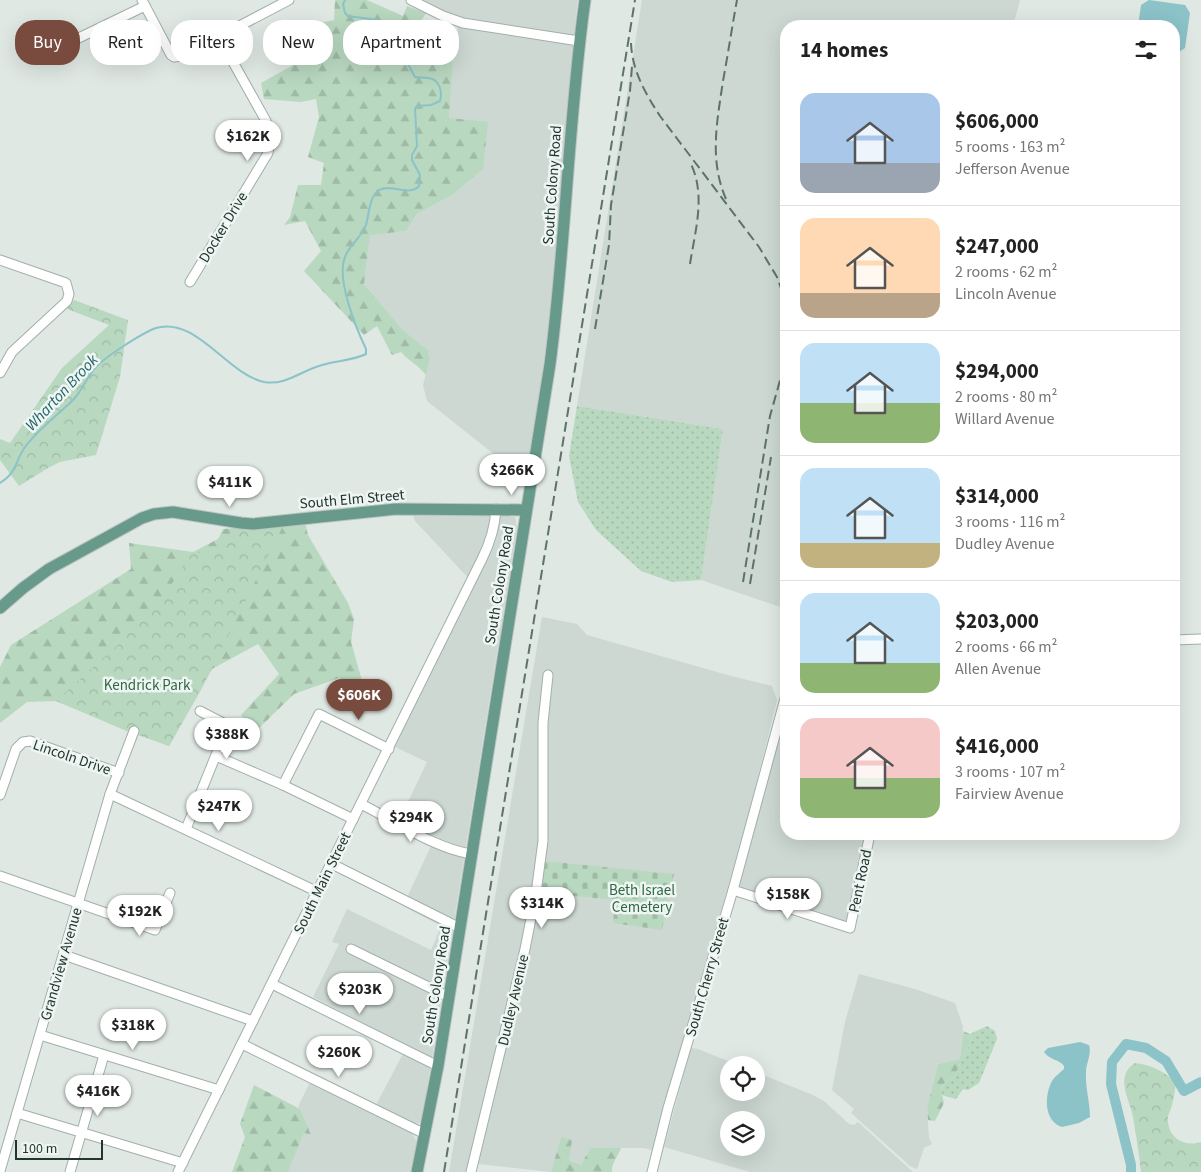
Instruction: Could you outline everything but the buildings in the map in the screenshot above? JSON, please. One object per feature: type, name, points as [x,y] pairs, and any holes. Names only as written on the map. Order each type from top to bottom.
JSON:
[{"type":"main road","name":"South Colony Road","points":[[417,1172],[438,1066],[550,364],[557,311],[574,89],[585,0]]},
{"type":"main road","name":"South Elm Street","points":[[0,608],[49,569],[133,522],[154,514],[181,513],[253,524],[406,508],[526,510]]},
{"type":"street","points":[[251,20],[289,0]]},
{"type":"street","points":[[411,0],[443,16],[463,23],[579,41]]},
{"type":"street","points":[[80,36],[143,3],[171,54]]},
{"type":"street","name":"Docker Drive","points":[[190,282],[268,153],[270,140],[266,121],[235,65]]},
{"type":"street","points":[[0,260],[66,282],[69,294],[66,301],[12,352],[0,373]]},
{"type":"street","name":"South Main Street","points":[[178,1172],[362,804],[486,550],[496,520],[496,509]]},
{"type":"street","points":[[1180,640],[1201,639]]},
{"type":"street","name":"Dudley Avenue","points":[[471,1172],[520,972],[536,893],[543,841],[543,715],[548,675]]},
{"type":"street","points":[[186,829],[226,727],[225,724],[200,711]]},
{"type":"street","points":[[283,785],[319,714],[389,749]]},
{"type":"street","name":"South Cherry Street","points":[[652,1172],[668,1108],[733,890],[780,717]]},
{"type":"street","name":"Grandview Avenue","points":[[0,1171],[110,794],[125,759],[134,731]]},
{"type":"street","name":"Lincoln Drive","points":[[0,795],[16,749],[22,742],[30,741],[119,773]]},
{"type":"street","points":[[216,756],[283,785],[353,819]]},
{"type":"street","points":[[110,794],[318,892]]},
{"type":"street","points":[[362,804],[433,841],[471,854]]},
{"type":"street","name":"Pent Road","points":[[733,890],[850,928],[869,840]]},
{"type":"street","points":[[332,864],[460,928]]},
{"type":"street","points":[[0,876],[155,930],[170,893]]},
{"type":"street","points":[[351,949],[449,997]]},
{"type":"street","points":[[64,955],[253,1021]]},
{"type":"street","points":[[272,984],[438,1066]]},
{"type":"street","points":[[40,1035],[219,1090]]},
{"type":"street","points":[[242,1044],[425,1134]]},
{"type":"street","points":[[70,1172],[104,1055]]},
{"type":"street","points":[[17,1113],[183,1163]]},
{"type":"shaded area","points":[[421,0],[578,0],[554,287],[529,466],[500,459],[427,401],[423,385],[430,359],[428,350],[403,330],[364,284],[370,234],[406,231],[417,214],[452,195],[449,118],[452,65],[459,65],[459,20]]},
{"type":"shaded area","points":[[642,0],[1020,0],[1015,20],[780,20],[780,607],[701,580],[723,429],[577,406]]},
{"type":"shaded area","points":[[485,512],[515,517],[517,528],[422,1120],[414,1124],[376,1105],[407,1046],[313,997],[339,944],[332,942],[347,909],[431,950],[441,926],[403,906],[431,846],[396,827],[427,762],[393,746],[473,583],[415,521],[412,513]]},
{"type":"shaded area","points":[[542,617],[577,624],[587,635],[772,686],[777,700],[748,817],[652,1150],[643,1148],[590,1148],[581,1165],[569,1160],[561,1137],[551,1172],[470,1163],[467,1172],[449,1172]],"holes":[[[674,874],[615,900],[541,893]]]},
{"type":"shaded area","points":[[780,728],[780,840],[865,840],[846,921],[737,886]]},
{"type":"shaded area","points":[[859,974],[915,989],[955,1003],[963,1027],[960,1059],[938,1064],[927,1108],[929,1138],[932,1144],[924,1148],[917,1169],[910,1166],[851,1113],[854,1109],[832,1090],[845,1022]]},
{"type":"shaded area","points":[[691,1048],[720,1058],[720,1101],[765,1101],[765,1076],[824,1101],[849,1124],[854,1125],[858,1122],[913,1172],[750,1172],[664,1147]]},
{"type":"shaded area","points":[[310,1082],[411,1132],[417,1142],[411,1172],[288,1172],[304,1133],[310,1135],[298,1107]]},
{"type":"green space","points":[[335,0],[367,0],[403,16],[407,6],[426,13],[422,20],[343,20],[343,65],[453,65],[449,118],[488,122],[483,169],[452,195],[417,214],[406,231],[370,235],[364,284],[403,330],[428,350],[430,359],[426,375],[401,352],[392,355],[377,326],[364,335],[304,271],[321,251],[305,221],[284,225],[290,217],[298,185],[321,185],[324,163],[308,157],[319,117],[316,99],[301,102],[264,99],[261,83],[293,65],[333,65]]},
{"type":"green space","points":[[74,300],[128,320],[120,377],[96,455],[60,462],[19,486],[0,460],[0,439],[10,443],[62,368],[109,325],[67,309]]},
{"type":"green space","points":[[577,406],[723,429],[701,580],[672,582],[641,571],[596,530],[578,502],[569,456]]},
{"type":"green space","points":[[305,522],[308,535],[348,603],[354,619],[351,642],[365,691],[339,678],[294,694],[256,731],[241,715],[279,674],[258,644],[212,669],[169,746],[56,701],[27,702],[0,723],[0,667],[11,645],[131,569],[129,543],[193,552],[218,539],[223,529]]},
{"type":"green space","name":"Kendrick Park","points":[[284,524],[201,690],[169,746],[135,734],[125,769],[115,765],[129,732],[56,701],[121,642],[163,597],[193,552],[215,552],[223,546],[233,527]]},
{"type":"green space","name":"Beth Israel Cemetery","points":[[544,861],[674,874],[662,930],[613,923],[615,900],[540,893]]},
{"type":"green space","points":[[987,1026],[995,1031],[997,1039],[979,1083],[968,1090],[963,1089],[956,1099],[942,1095],[941,1090],[945,1082],[954,1077],[972,1039],[970,1034]]},
{"type":"green space","points":[[963,1031],[970,1034],[972,1039],[954,1077],[945,1082],[941,1090],[944,1103],[935,1121],[928,1120],[927,1108],[938,1064],[960,1059]]},
{"type":"green space","points":[[1135,1063],[1157,1069],[1176,1082],[1168,1123],[1173,1135],[1182,1142],[1201,1142],[1201,1172],[1141,1172],[1133,1117],[1124,1081],[1129,1068]]},
{"type":"green space","points":[[254,1085],[300,1109],[311,1135],[304,1133],[288,1172],[232,1172],[245,1137],[240,1124]]},
{"type":"green space","points":[[561,1137],[572,1140],[569,1160],[581,1165],[590,1148],[621,1148],[612,1172],[551,1172]]},
{"type":"water","points":[[1149,0],[1185,5],[1190,13],[1185,48],[1180,51],[1180,20],[1139,20],[1141,5]]},
{"type":"water","points":[[1080,1042],[1089,1045],[1090,1048],[1086,1078],[1090,1117],[1079,1123],[1062,1127],[1056,1124],[1049,1114],[1047,1101],[1049,1087],[1056,1076],[1064,1069],[1064,1066],[1044,1052],[1048,1048]]},
{"type":"waterway","name":"Wharton Brook","points":[[0,483],[13,471],[30,440],[74,399],[95,368],[124,346],[156,328],[171,327],[185,330],[250,377],[272,383],[287,380],[315,367],[366,354],[366,349],[357,329],[345,290],[343,278],[345,257],[364,229],[371,202],[379,190],[384,188],[410,190],[419,186],[420,175],[412,160],[412,155],[417,146],[415,109],[417,106],[431,105],[440,101],[441,93],[439,86],[432,79],[415,77],[408,64],[389,47],[385,41],[382,22],[348,16],[345,13],[343,4],[345,0]]},
{"type":"waterway","points":[[1131,1172],[1131,1165],[1111,1084],[1112,1062],[1126,1044],[1146,1048],[1166,1061],[1184,1091],[1201,1082]]},
{"type":"railway","points":[[444,1172],[635,0]]},
{"type":"railway","points":[[726,199],[718,170],[716,141],[721,96],[737,0]]},
{"type":"railway","points":[[631,43],[634,63],[649,99],[759,247],[780,285]]},
{"type":"railway","points":[[595,329],[609,245],[611,205],[630,91],[632,66]]},
{"type":"railway","points":[[690,264],[699,201],[698,188],[691,164]]},
{"type":"railway","points":[[743,582],[770,416],[780,380]]},
{"type":"railway","points":[[750,584],[771,457]]}]
